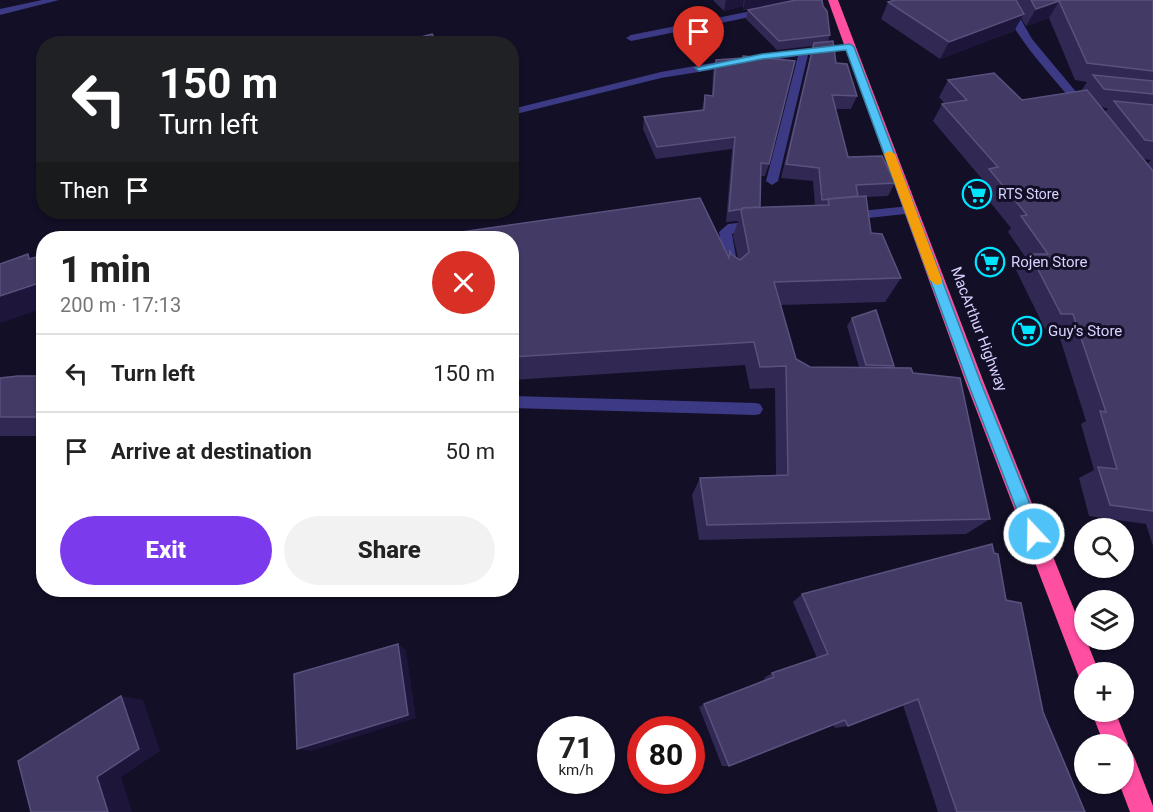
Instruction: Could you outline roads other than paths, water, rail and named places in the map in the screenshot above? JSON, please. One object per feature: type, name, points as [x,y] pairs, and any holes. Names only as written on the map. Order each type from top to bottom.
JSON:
[{"type":"highway","name":"MacArthur Highway","points":[[833,0],[910,210],[969,383],[1084,662]]},
{"type":"highway","points":[[1134,789],[1143,812]]},
{"type":"street","points":[[0,12],[54,0]]},
{"type":"street","points":[[1005,0],[1008,11],[1020,31],[1072,86],[1092,114]]},
{"type":"street","points":[[631,38],[776,9]]},
{"type":"street","points":[[519,110],[661,75],[850,47]]},
{"type":"street","points":[[772,181],[804,52]]},
{"type":"street","points":[[839,217],[910,210]]},
{"type":"street","points":[[732,277],[725,237],[727,229],[767,224]]},
{"type":"street","points":[[519,402],[754,409]]},
{"type":"place","name":"RTS Store","points":[[977,194]]},
{"type":"place","name":"Rojen Store","points":[[990,262]]},
{"type":"place","name":"Guy's Store","points":[[1027,331]]}]
